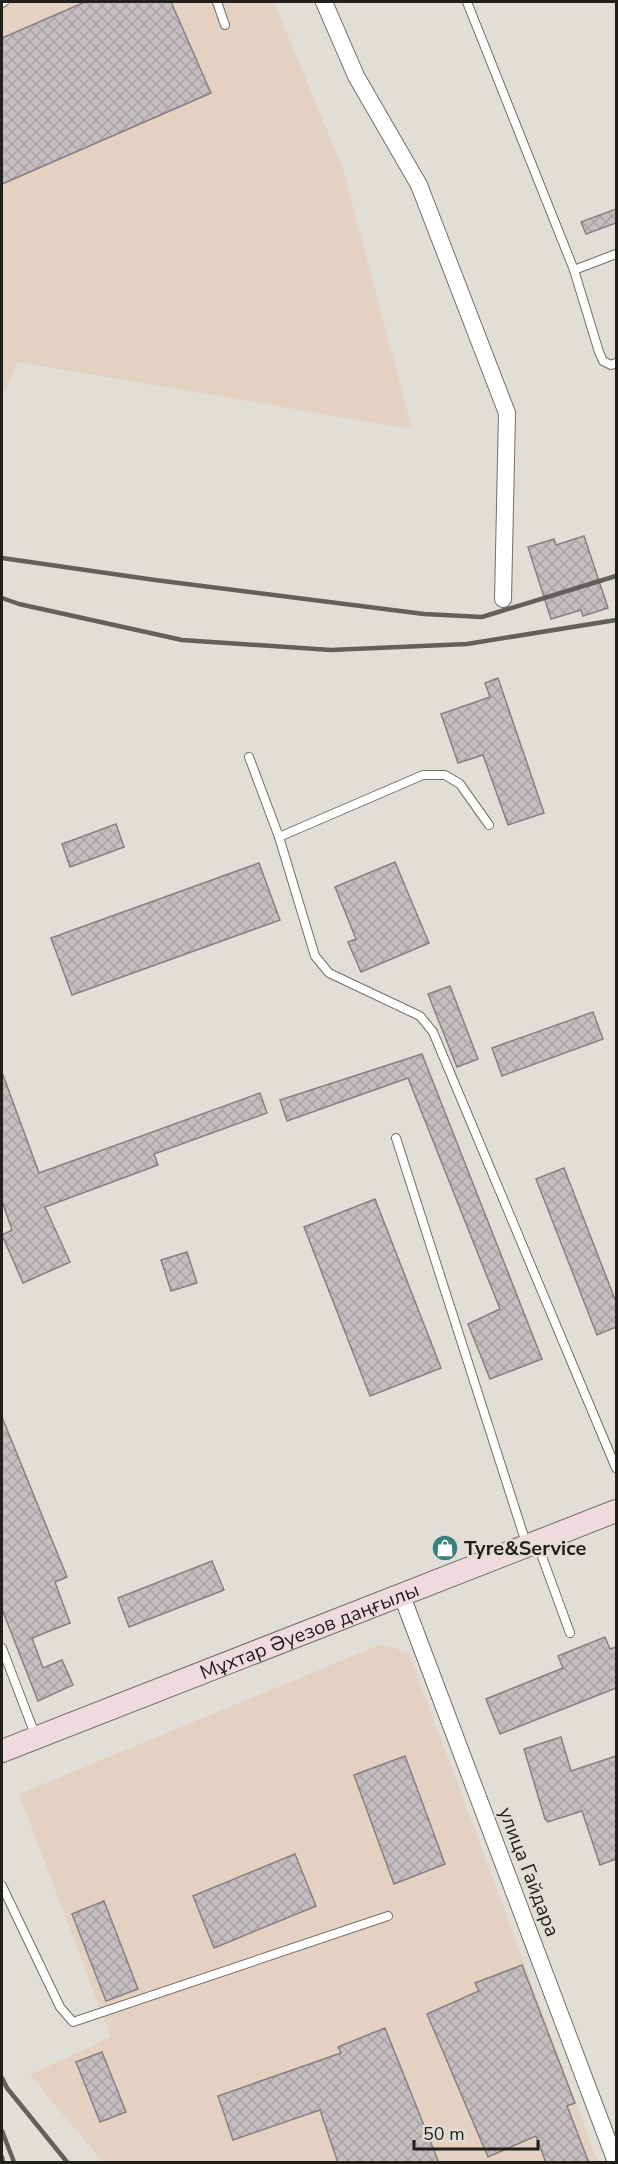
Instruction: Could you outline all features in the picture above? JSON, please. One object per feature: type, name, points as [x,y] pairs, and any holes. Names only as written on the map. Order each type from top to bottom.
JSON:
[{"type":"main road","name":"Мұхтар Әуезов даңғылы","points":[[2,1751],[616,1511]]},
{"type":"street","points":[[324,2],[356,76],[419,185],[507,412],[504,599]]},
{"type":"street","name":"улица Гайдара","points":[[402,1596],[607,2128],[616,2163]]},
{"type":"lane","points":[[217,2],[225,25]]},
{"type":"lane","points":[[467,2],[574,270],[598,352],[603,361],[611,365],[616,363]]},
{"type":"lane","points":[[574,270],[616,254]]},
{"type":"lane","points":[[249,757],[279,837],[315,956],[329,973],[420,1016],[433,1032],[616,1468]]},
{"type":"lane","points":[[279,837],[423,775],[445,775],[460,784],[489,825]]},
{"type":"lane","points":[[396,1138],[532,1545],[570,1633]]},
{"type":"lane","points":[[2,1647],[36,1737]]},
{"type":"lane","points":[[2,1886],[60,2007],[73,2022],[388,1916]]},
{"type":"shaded area","points":[[2,2],[274,2],[343,169],[412,429],[17,362],[2,400]]},
{"type":"shaded area","points":[[382,1644],[409,1653],[598,2162],[103,2162],[30,2075],[111,2037],[19,1794]]},
{"type":"building","points":[[85,2],[171,2],[211,93],[2,184],[2,38]]},
{"type":"building","points":[[616,209],[616,223],[586,234],[581,222]]},
{"type":"building","points":[[584,536],[608,608],[583,616],[581,610],[551,619],[528,547],[554,539],[556,545]]},
{"type":"building","points":[[498,678],[544,813],[508,825],[483,755],[458,763],[441,714],[490,697],[485,683]]},
{"type":"building","points":[[116,824],[124,847],[70,867],[62,844]]},
{"type":"building","points":[[395,862],[429,943],[361,972],[348,942],[356,939],[335,887]]},
{"type":"building","points":[[259,863],[280,920],[72,995],[51,938]]},
{"type":"building","points":[[450,986],[478,1059],[457,1067],[428,994]]},
{"type":"building","points":[[593,1012],[603,1039],[502,1076],[492,1048]]},
{"type":"building","points":[[422,1054],[542,1359],[490,1379],[468,1324],[500,1309],[408,1078],[287,1121],[280,1100]]},
{"type":"building","points":[[2,1075],[39,1173],[260,1093],[267,1113],[154,1154],[158,1165],[45,1207],[70,1262],[23,1283],[2,1235],[12,1230],[2,1201]]},
{"type":"building","points":[[564,1168],[616,1302],[616,1327],[597,1335],[536,1179]]},
{"type":"building","points":[[375,1199],[441,1368],[370,1396],[304,1227]]},
{"type":"building","points":[[187,1252],[197,1283],[171,1291],[161,1260]]},
{"type":"building","points":[[2,1417],[67,1577],[55,1582],[70,1623],[32,1638],[43,1668],[62,1660],[73,1685],[38,1701],[2,1609]]},
{"type":"building","points":[[212,1561],[224,1590],[129,1627],[118,1598]]},
{"type":"building","points":[[605,1637],[610,1649],[616,1647],[616,1688],[500,1734],[486,1699],[563,1668],[558,1656]]},
{"type":"building","points":[[561,1737],[571,1771],[616,1756],[616,1859],[600,1865],[582,1811],[548,1822],[545,1819],[524,1749]]},
{"type":"building","points":[[405,1756],[445,1864],[394,1884],[354,1775]]},
{"type":"building","points":[[295,1854],[316,1906],[214,1948],[193,1896]]},
{"type":"building","points":[[104,1901],[138,1989],[106,2001],[72,1914]]},
{"type":"building","points":[[522,1965],[575,2103],[567,2106],[589,2163],[546,2163],[536,2136],[488,2157],[427,2014],[479,1991],[475,1983]]},
{"type":"building","points":[[385,2028],[439,2163],[338,2163],[320,2110],[233,2140],[218,2096],[341,2053],[338,2047]]},
{"type":"building","points":[[102,2052],[126,2112],[100,2122],[76,2062]]},
{"type":"railway","points":[[2,558],[424,614],[482,617],[616,576]]},
{"type":"railway","points":[[2,598],[19,604],[182,640],[331,650],[467,644],[616,620]]},
{"type":"railway","points":[[2,2078],[7,2088],[67,2162]]},
{"type":"railway","points":[[2,2131],[14,2162]]},
{"type":"railway","points":[[2,2157],[3,2162]]},
{"type":"place","name":"Tyre&Service","points":[[445,1548]]}]
